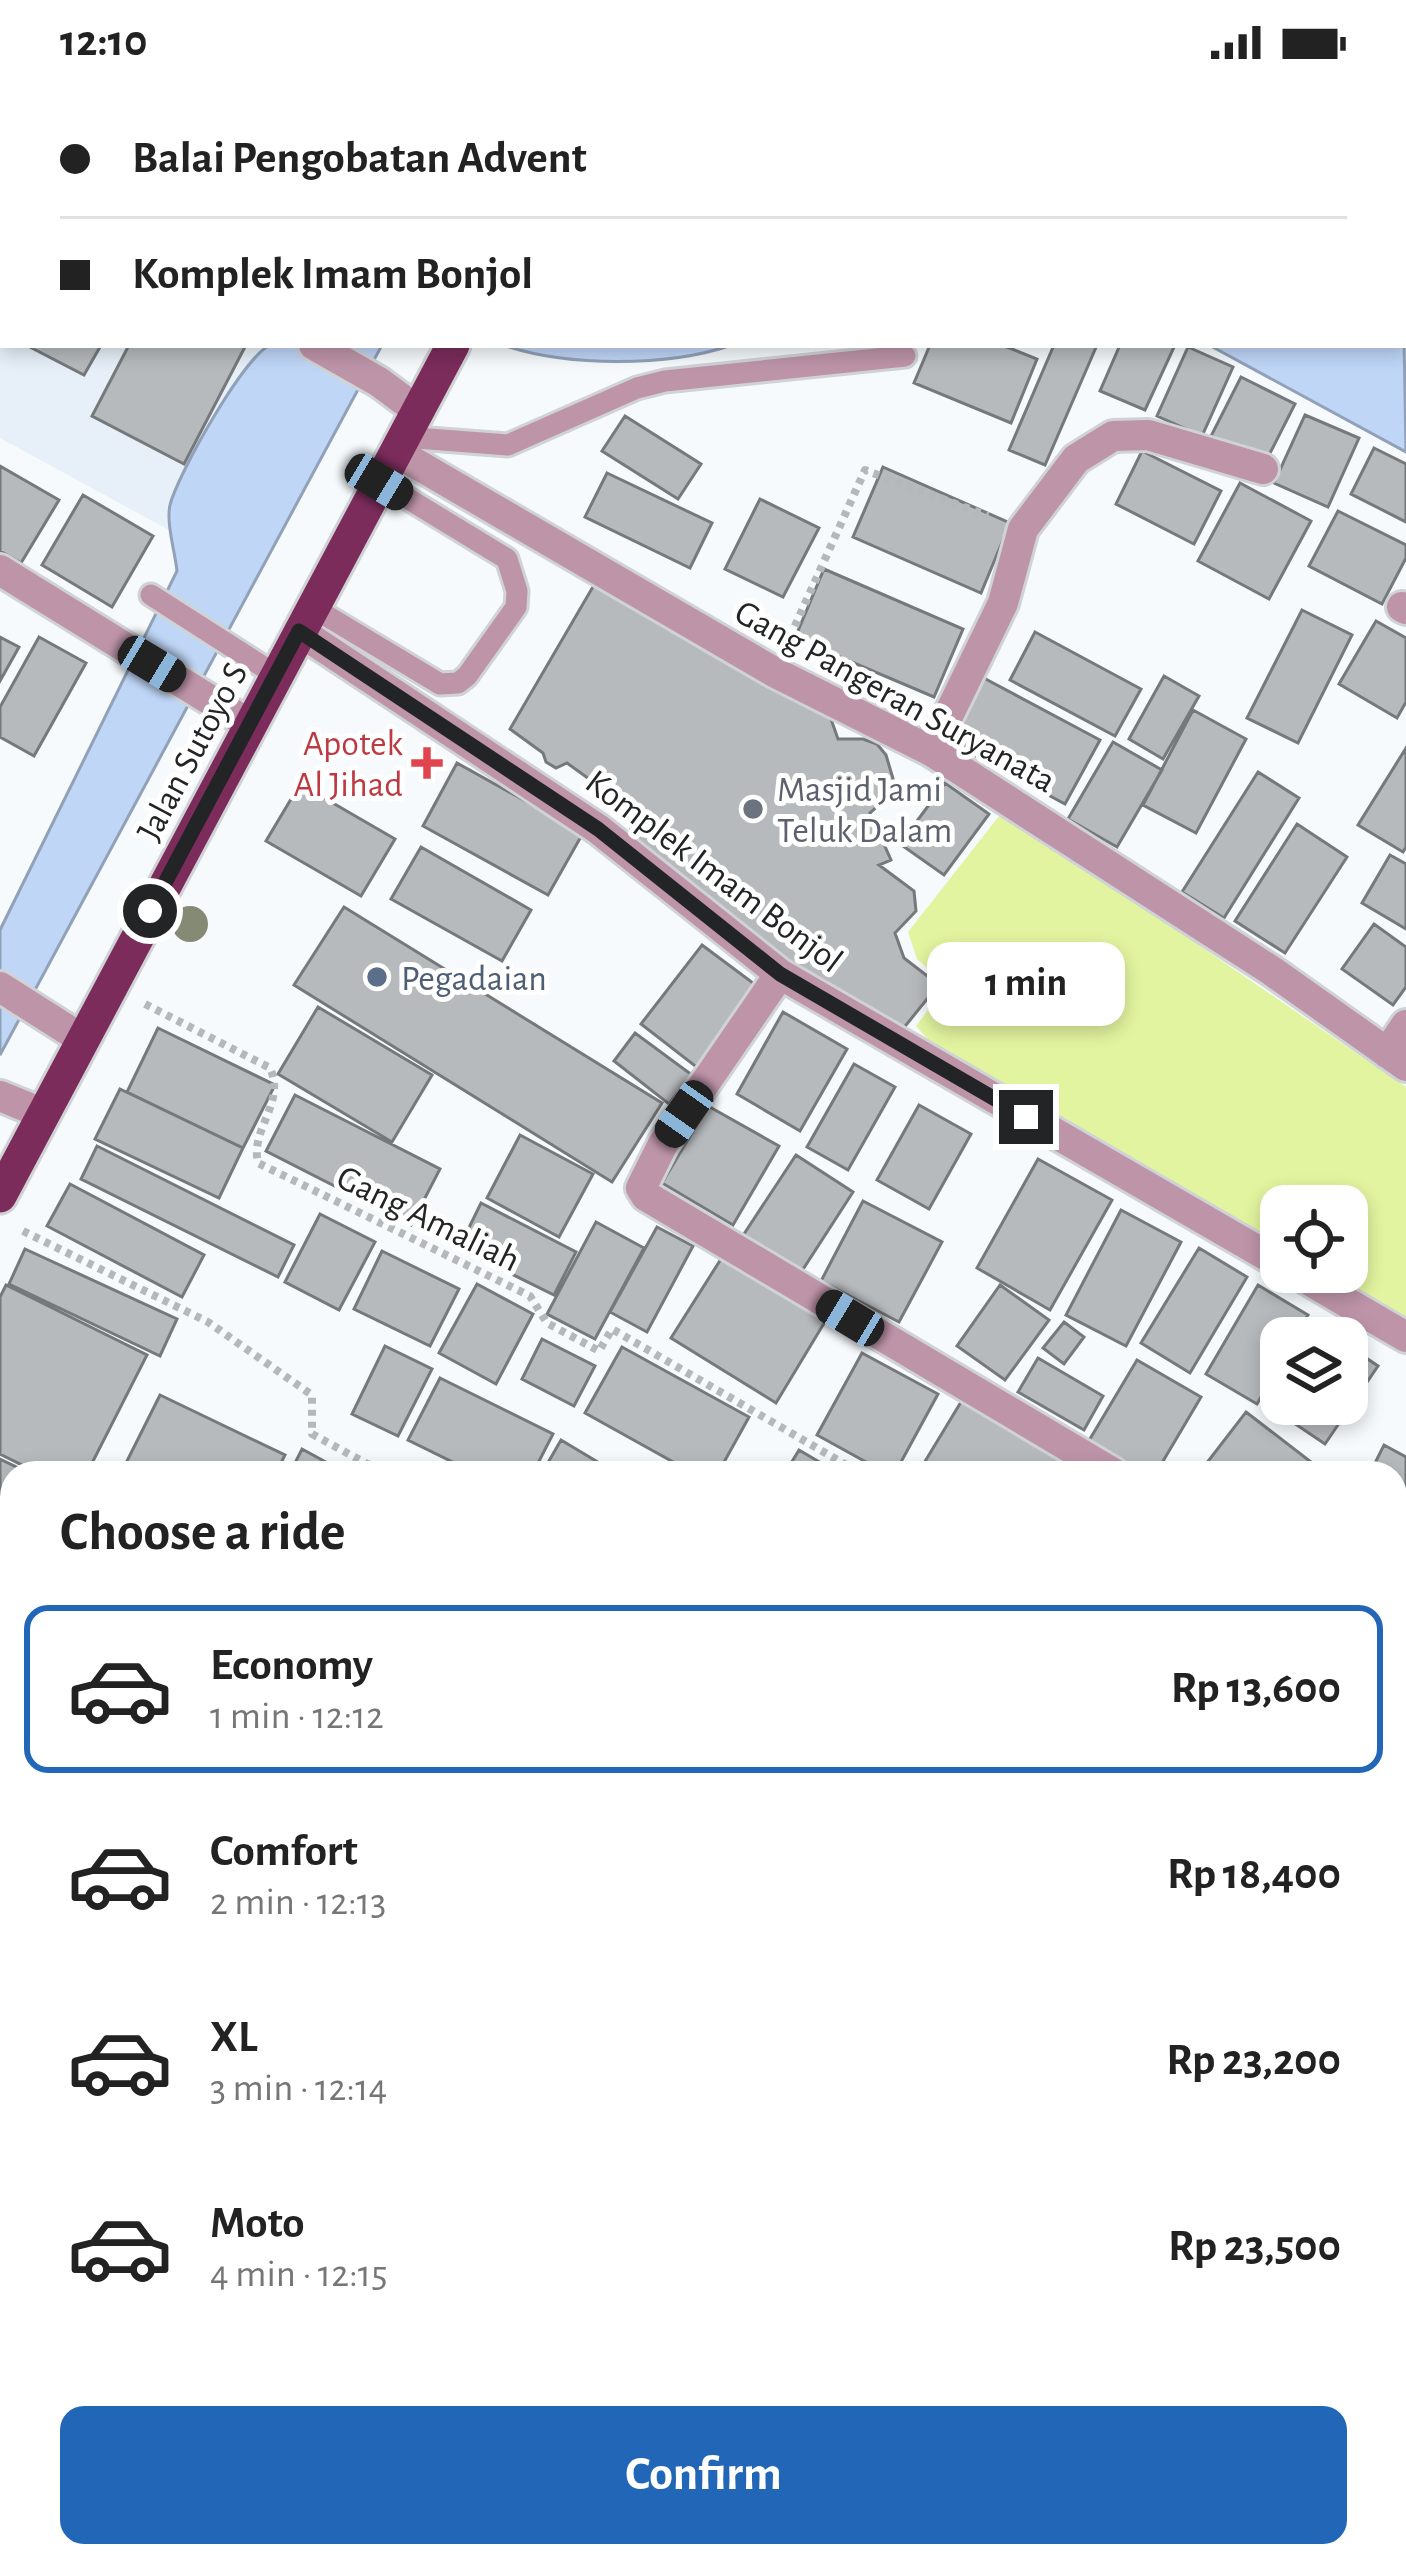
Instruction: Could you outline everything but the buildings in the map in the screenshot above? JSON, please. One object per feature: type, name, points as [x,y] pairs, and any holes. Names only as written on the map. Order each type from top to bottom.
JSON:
[{"type":"highway","name":"Jalan Sutoyo S","points":[[4,1179],[44,1114],[452,348]]},
{"type":"street","name":"Gang Pangeran Suryanata","points":[[319,348],[379,382],[406,434],[774,672],[931,751],[1272,971],[1397,1060]]},
{"type":"street","points":[[931,751],[1004,603],[1023,529],[1076,459],[1114,436],[1148,435],[1263,469]]},
{"type":"street","points":[[0,570],[249,724]]},
{"type":"street","name":"Komplek Imam Bonjol","points":[[306,619],[598,829],[780,974],[1260,1252]]},
{"type":"street","points":[[780,974],[663,1144],[640,1188],[646,1196],[1093,1461]]},
{"type":"street","points":[[0,987],[82,1039]]},
{"type":"street","points":[[1397,1060],[1406,1025]]},
{"type":"street","points":[[0,1096],[44,1114]]},
{"type":"street","points":[[1330,1293],[1406,1337]]},
{"type":"lane","points":[[406,434],[508,445],[637,388],[665,381],[905,356]]},
{"type":"lane","points":[[306,619],[440,683],[452,684],[467,676],[516,607],[517,591],[507,559],[406,434]]},
{"type":"lane","points":[[152,596],[276,675]]},
{"type":"path","points":[[774,672],[865,470],[1023,529]]},
{"type":"path","name":"Gang Amaliah","points":[[110,987],[270,1069],[276,1096],[255,1149],[258,1163],[530,1296],[548,1323],[598,1351],[612,1329],[839,1461]]},
{"type":"path","points":[[21,1230],[208,1322],[312,1394],[312,1434],[362,1461]]},
{"type":"shaded area","points":[[0,348],[291,348],[178,535],[0,438]]},
{"type":"green space","points":[[1003,811],[1406,1087],[1406,1318],[1365,1293],[1368,1185],[1260,1185],[1260,1232],[935,1048],[916,1026],[940,994],[939,978],[917,959],[908,932]]},
{"type":"water","points":[[266,348],[380,348],[0,1055],[0,930],[177,571],[169,520],[175,490],[229,393]]},
{"type":"water","points":[[514,348],[721,348],[618,362]]},
{"type":"water","points":[[1215,348],[1404,348],[1406,452]]},
{"type":"place","name":"Apotek Al Jihad","points":[[427,763]]},
{"type":"place","name":"Masjid Jami Teluk Dalam","points":[[753,809]]},
{"type":"place","name":"Pegadaian","points":[[377,977]]},
{"type":"route","points":[[150,911],[299,631],[598,829],[780,974],[1026,1117]]}]
